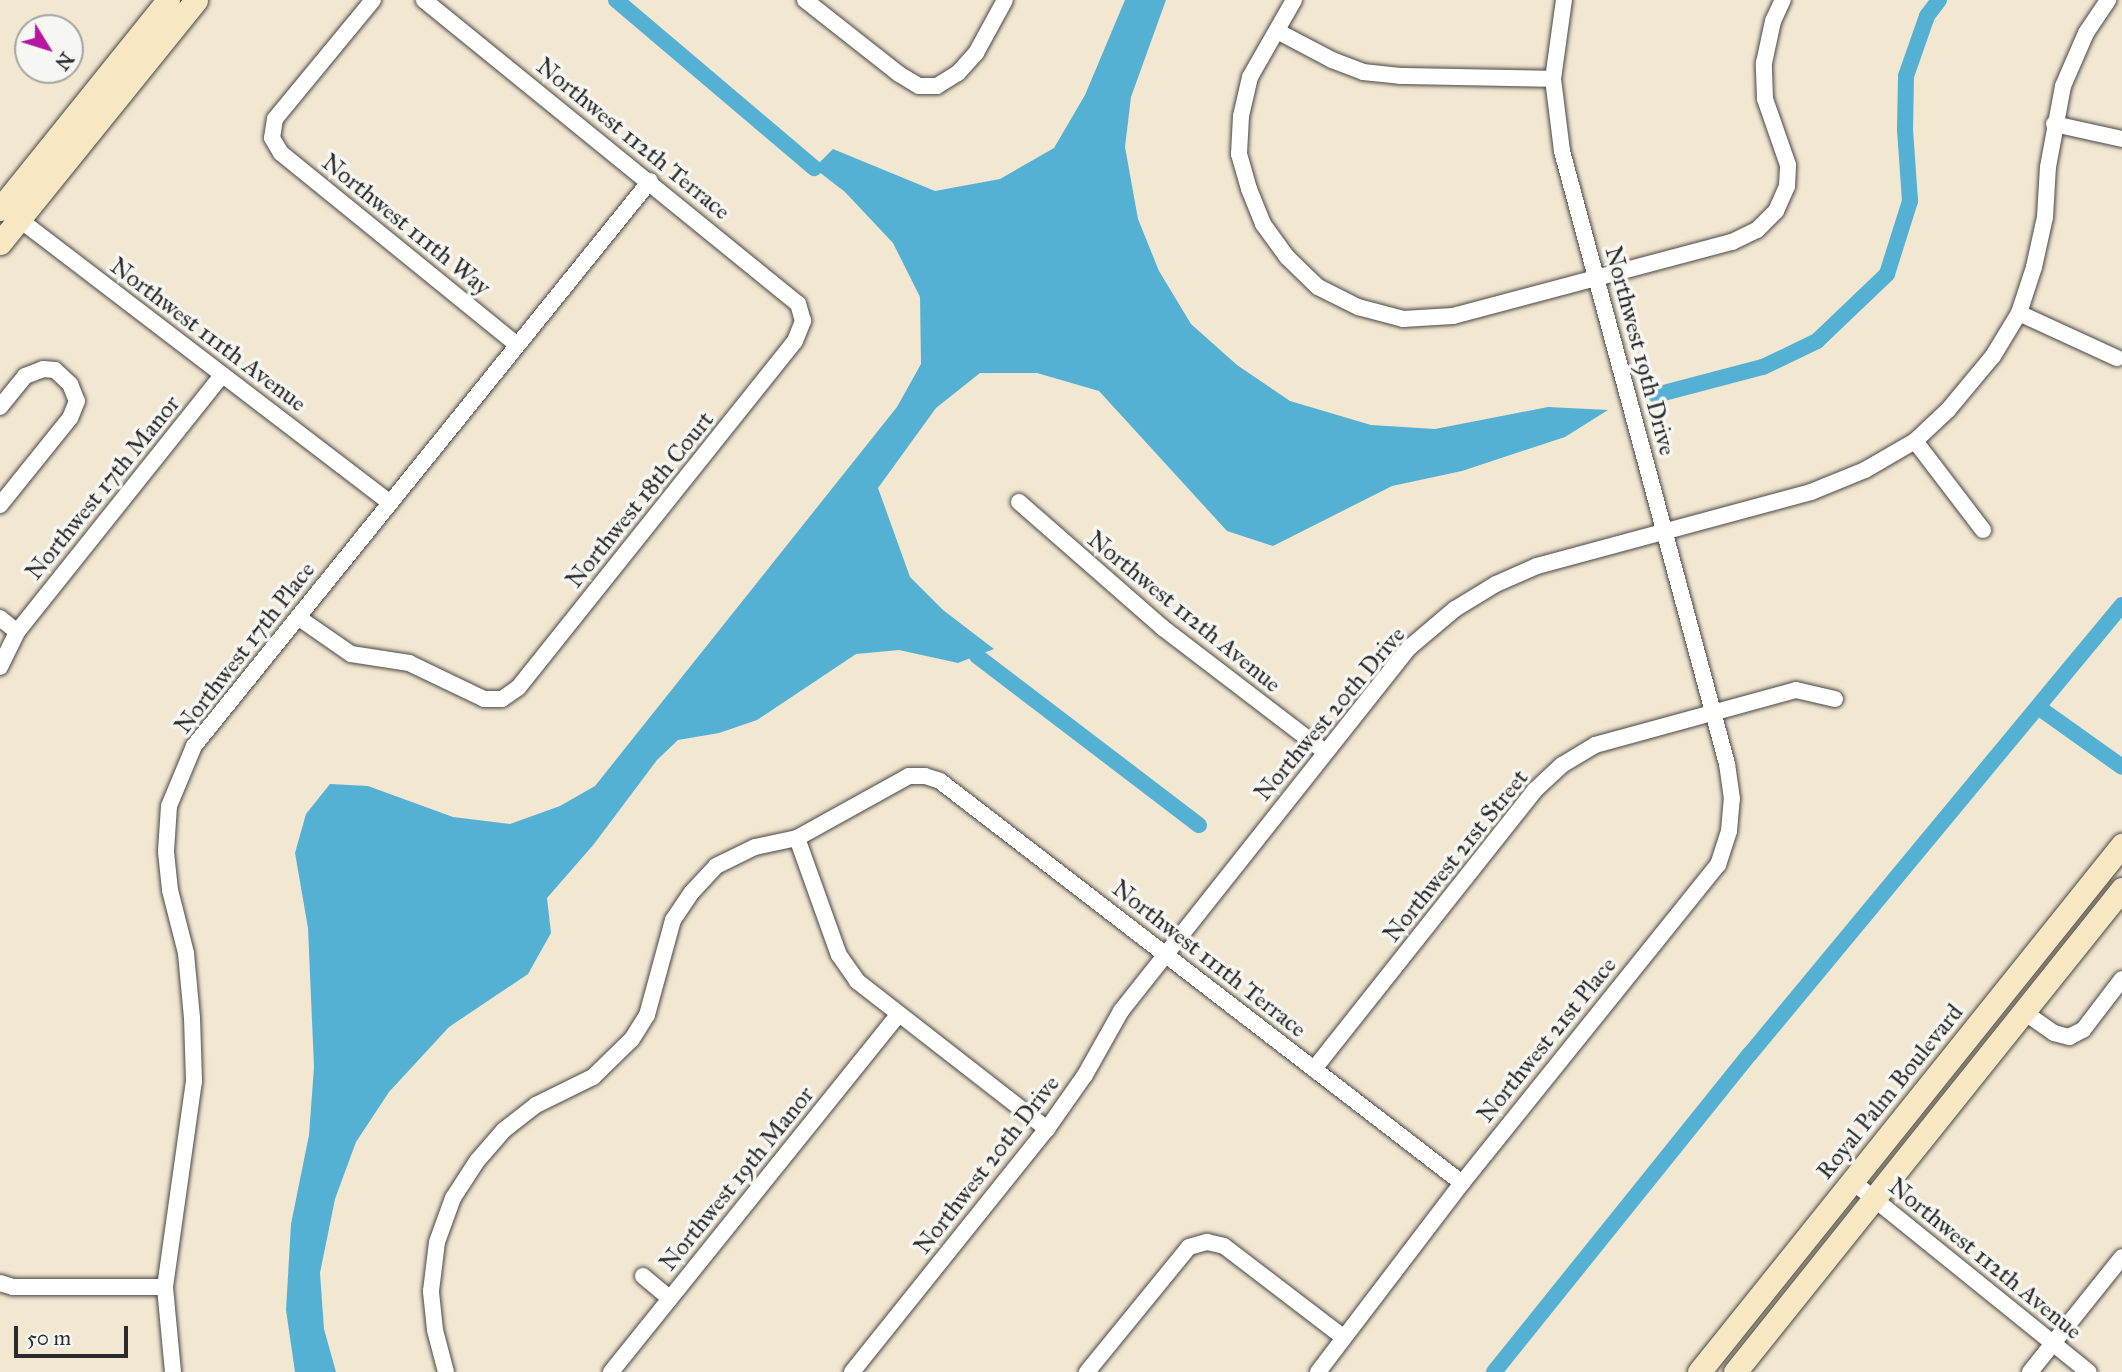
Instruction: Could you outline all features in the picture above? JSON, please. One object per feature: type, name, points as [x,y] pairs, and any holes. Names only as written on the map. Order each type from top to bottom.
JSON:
[{"type":"main road","points":[[0,243],[5,210],[168,0]]},
{"type":"main road","points":[[5,210],[196,0]]},
{"type":"main road","name":"Royal Palm Boulevard","points":[[1699,1372],[2122,845]]},
{"type":"main road","points":[[1735,1372],[2122,888]]},
{"type":"street","name":"Northwest 111th Way","points":[[373,0],[275,119],[272,138],[281,153],[516,344]]},
{"type":"street","name":"Northwest 112th Terrace","points":[[424,0],[798,304],[803,321]]},
{"type":"street","points":[[805,0],[899,74],[919,86],[937,86],[958,73],[976,52],[1005,0]]},
{"type":"street","points":[[1294,0],[1250,77],[1241,116],[1239,154],[1263,224],[1287,257],[1318,287],[1358,307],[1403,319],[1453,316],[1732,242],[1757,230],[1776,211],[1787,186],[1788,165],[1765,99],[1764,63],[1773,22],[1783,0]]},
{"type":"street","name":"Northwest 19th Drive","points":[[1564,0],[1553,79],[1562,151],[1711,711]]},
{"type":"street","name":"Northwest 20th Drive","points":[[852,1372],[1047,1129],[1085,1075],[1121,1011],[1410,647],[1455,609],[1496,584],[1537,566],[1811,492],[1865,470],[1915,440],[1948,410],[1993,356],[2019,313],[2034,267],[2045,217],[2054,124],[2072,65],[2086,33],[2108,0]]},
{"type":"street","points":[[1277,31],[1332,60],[1363,72],[1401,76],[1553,79]]},
{"type":"street","points":[[2054,124],[2122,139]]},
{"type":"street","name":"Northwest 17th Place","points":[[164,1287],[194,1081],[186,953],[170,890],[166,851],[169,806],[194,746],[299,618],[388,501],[650,181]]},
{"type":"street","name":"Northwest 111th Avenue","points":[[5,210],[388,501]]},
{"type":"street","points":[[2019,313],[2117,358]]},
{"type":"street","name":"Northwest 18th Court","points":[[299,618],[351,654],[410,663],[484,699],[502,699],[518,688],[795,341],[803,321]]},
{"type":"street","points":[[0,407],[25,376],[43,369],[55,370],[70,384],[77,401],[70,418],[0,505]]},
{"type":"street","name":"Northwest 17th Manor","points":[[0,667],[17,632],[222,375]]},
{"type":"street","points":[[1915,440],[1983,530]]},
{"type":"street","name":"Northwest 112th Avenue","points":[[1019,502],[1163,628],[1325,752]]},
{"type":"street","points":[[0,618],[17,632]]},
{"type":"street","name":"Northwest 21st Street","points":[[1314,1069],[1534,791],[1562,765],[1595,745],[1711,711],[1796,690],[1835,699]]},
{"type":"street","name":"Northwest 21st Place","points":[[1318,1372],[1462,1183],[1718,865],[1729,831],[1732,799],[1727,764],[1711,711]]},
{"type":"street","name":"Northwest 111th Terrace","points":[[797,838],[909,776],[925,776],[940,781],[1462,1183]]},
{"type":"street","points":[[446,1372],[435,1330],[431,1291],[437,1242],[453,1198],[477,1161],[504,1130],[536,1105],[593,1077],[632,1039],[647,1015],[673,920],[692,892],[716,866],[755,847],[797,838],[839,955],[857,981],[1047,1129]]},
{"type":"street","points":[[2024,1012],[2054,1033],[2068,1037],[2083,1030],[2122,979]]},
{"type":"street","name":"Northwest 19th Manor","points":[[611,1372],[898,1015]]},
{"type":"street","name":"Northwest 112th Avenue","points":[[1852,1181],[2090,1372]]},
{"type":"street","points":[[1087,1372],[1189,1247],[1207,1242],[1224,1246],[1343,1337]]},
{"type":"street","points":[[2030,1372],[2122,1257]]},
{"type":"street","points":[[643,1276],[670,1299]]},
{"type":"street","points":[[0,1283],[13,1287],[164,1287],[173,1372]]},
{"type":"water","points":[[1125,0],[1166,0],[1131,97],[1125,147],[1138,219],[1159,271],[1191,324],[1237,365],[1290,401],[1371,425],[1435,429],[1548,407],[1608,410],[1565,437],[1462,471],[1392,486],[1273,546],[1227,531],[1099,391],[1037,373],[980,373],[936,408],[878,488],[910,577],[943,610],[994,649],[958,663],[899,650],[856,654],[757,720],[719,733],[678,740],[657,760],[594,844],[547,898],[551,933],[528,974],[449,1027],[389,1092],[356,1142],[335,1199],[320,1273],[324,1329],[336,1372],[295,1372],[286,1310],[291,1224],[309,1135],[314,1067],[308,928],[295,853],[306,814],[330,784],[368,786],[453,817],[510,824],[560,806],[595,786],[897,407],[921,364],[920,297],[893,243],[845,192],[814,168],[833,149],[935,191],[1000,179],[1054,148],[1085,95]]},
{"type":"waterway","points":[[616,0],[814,168]]},
{"type":"waterway","points":[[1656,395],[1763,367],[1817,341],[1887,274],[1910,201],[1905,130],[1906,76],[1927,16],[1939,0]]},
{"type":"waterway","points":[[1494,1372],[1750,1054],[2122,605]]},
{"type":"waterway","points":[[977,656],[1199,825]]},
{"type":"waterway","points":[[2038,707],[2122,767]]}]
